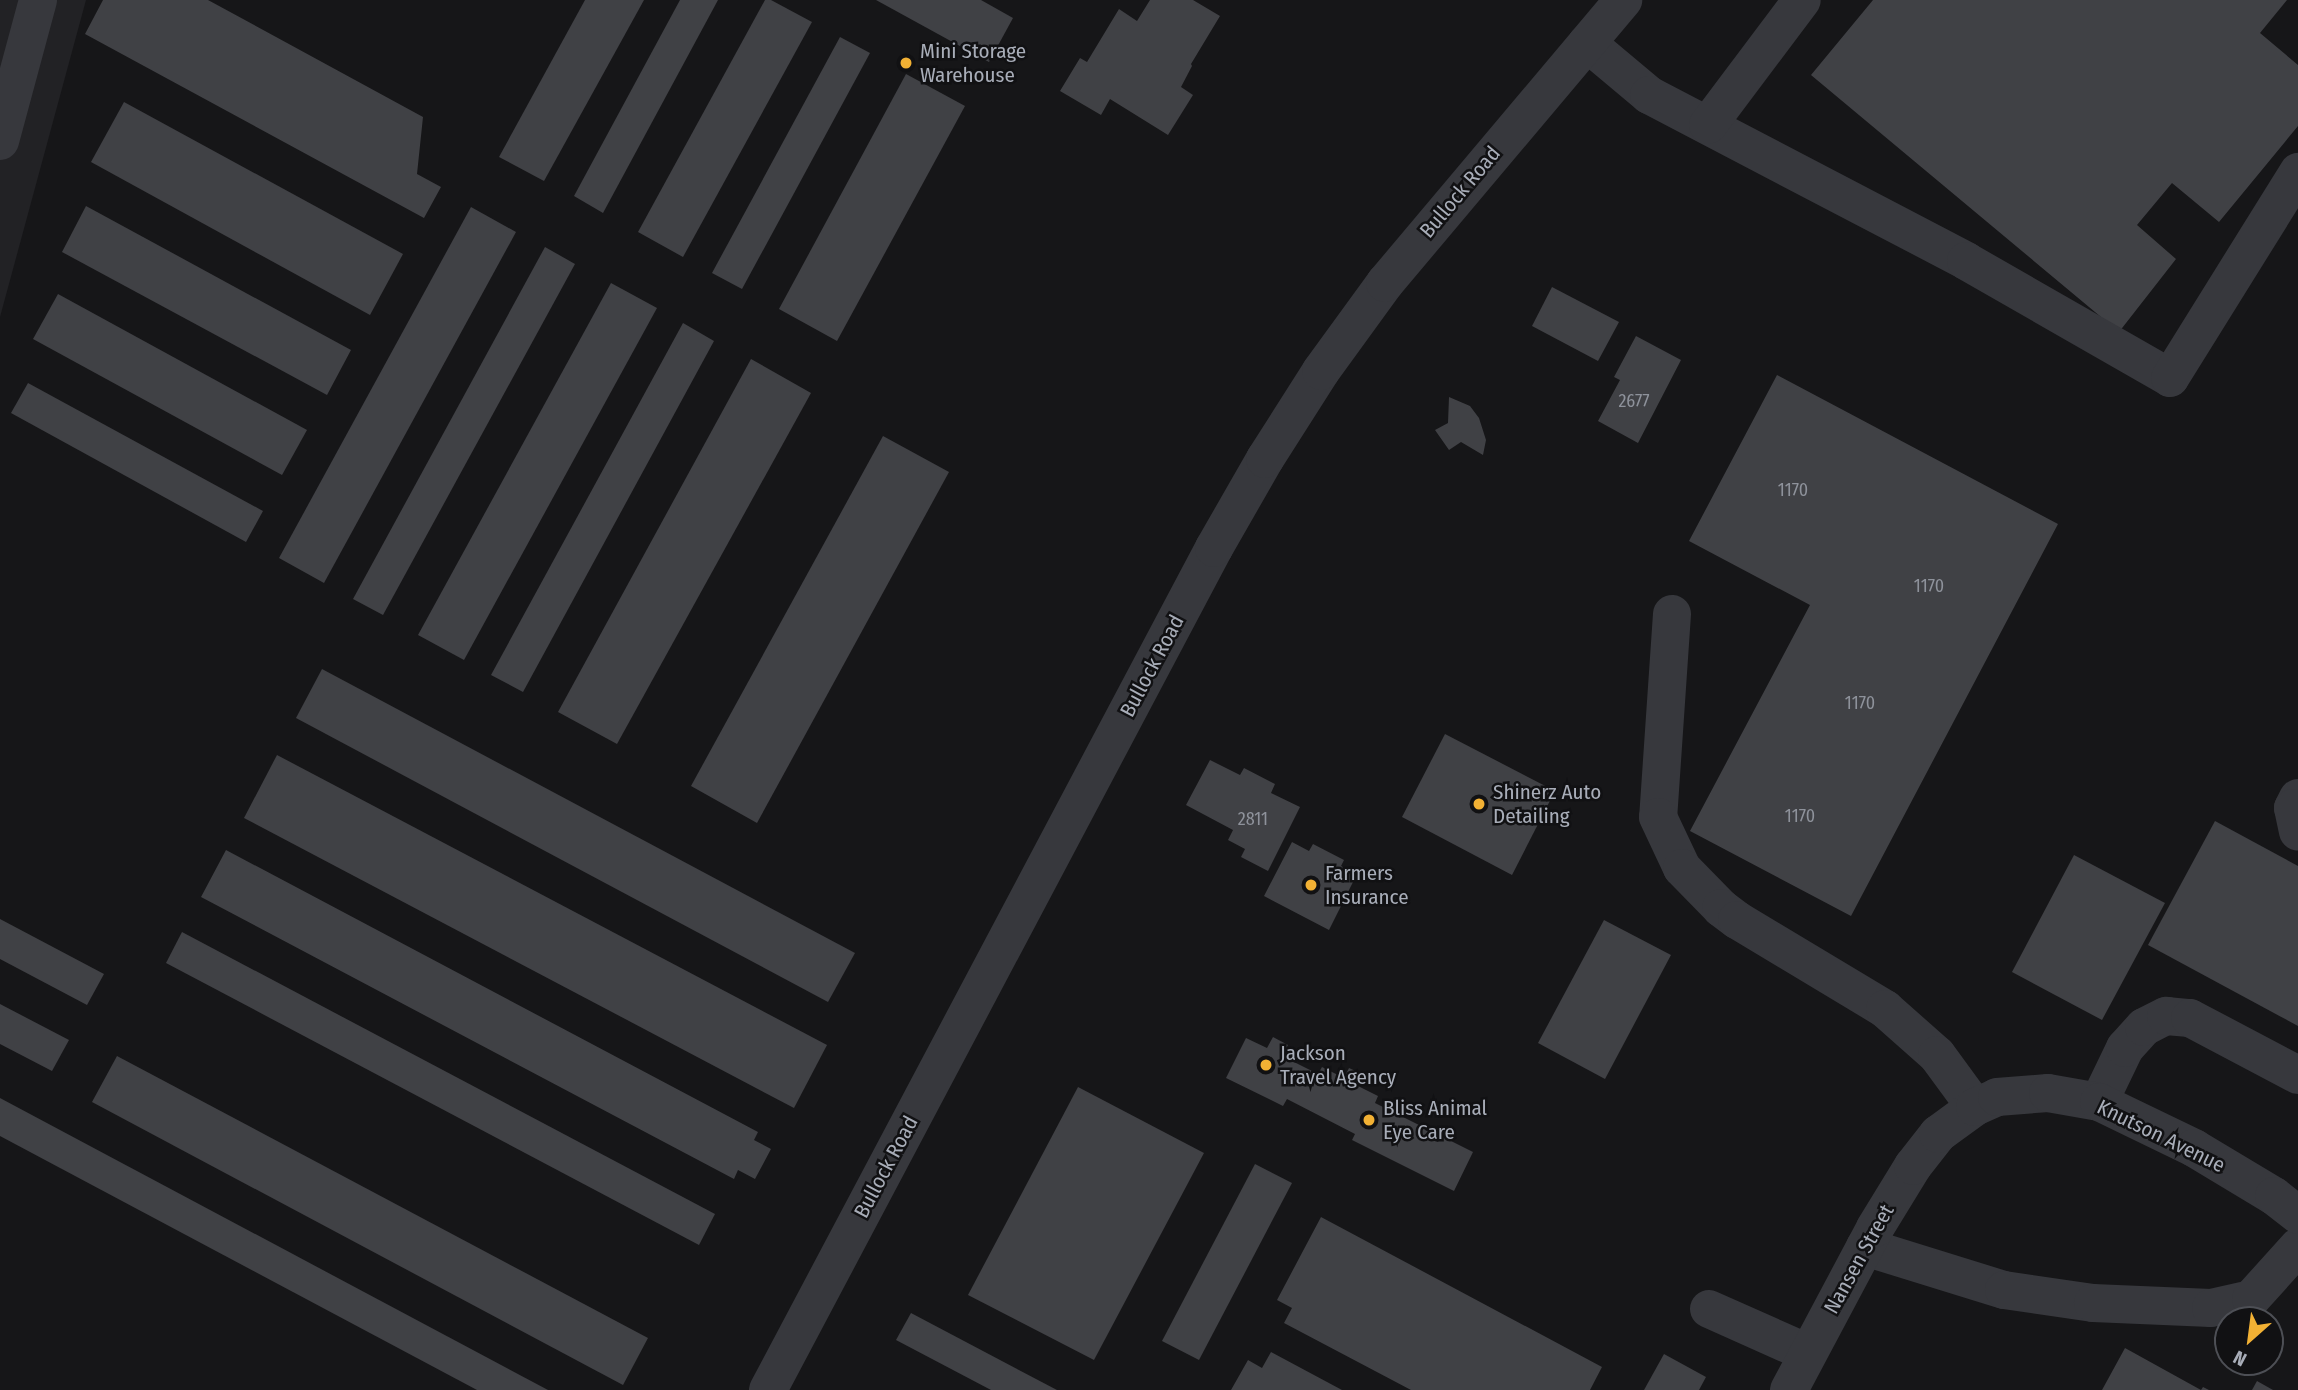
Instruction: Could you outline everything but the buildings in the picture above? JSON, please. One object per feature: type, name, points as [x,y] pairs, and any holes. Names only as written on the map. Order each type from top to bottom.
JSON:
[{"type":"street","points":[[0,141],[38,0]]},
{"type":"street","name":"Bullock Road","points":[[768,1390],[1208,560],[1265,459],[1321,371],[1385,283],[1623,0]]},
{"type":"street","points":[[1707,125],[1802,0]]},
{"type":"street","points":[[1587,43],[1649,95],[1966,261],[2170,378],[2298,172]]},
{"type":"street","points":[[1672,614],[1658,817],[1682,868],[1721,908],[1737,920],[1885,1009],[1937,1055],[1975,1107]]},
{"type":"street","points":[[2298,799],[2293,808],[2298,831]]},
{"type":"street","points":[[2099,1102],[2124,1048],[2144,1027],[2166,1016],[2190,1018],[2298,1075]]},
{"type":"street","name":"Knutson Avenue","points":[[1938,1134],[1975,1107],[1997,1097],[2048,1093],[2099,1102],[2194,1148],[2274,1196],[2298,1215]]},
{"type":"street","name":"Nansen Street","points":[[1789,1390],[1865,1247],[1913,1166],[1938,1134]]},
{"type":"street","points":[[1865,1247],[1902,1261],[2004,1290],[2093,1303],[2211,1308],[2251,1299],[2298,1247]]},
{"type":"street","points":[[1709,1309],[1808,1353]]},
{"type":"shaded area","points":[[0,0],[86,0],[0,317]]},
{"type":"place","name":"Mini Storage Warehouse","points":[[906,63]]},
{"type":"place","name":"Shinerz Auto Detailing","points":[[1479,804]]},
{"type":"place","name":"Farmers Insurance","points":[[1311,885]]},
{"type":"place","name":"Jackson Travel Agency","points":[[1266,1065]]},
{"type":"place","name":"Bliss Animal Eye Care","points":[[1369,1120]]}]
